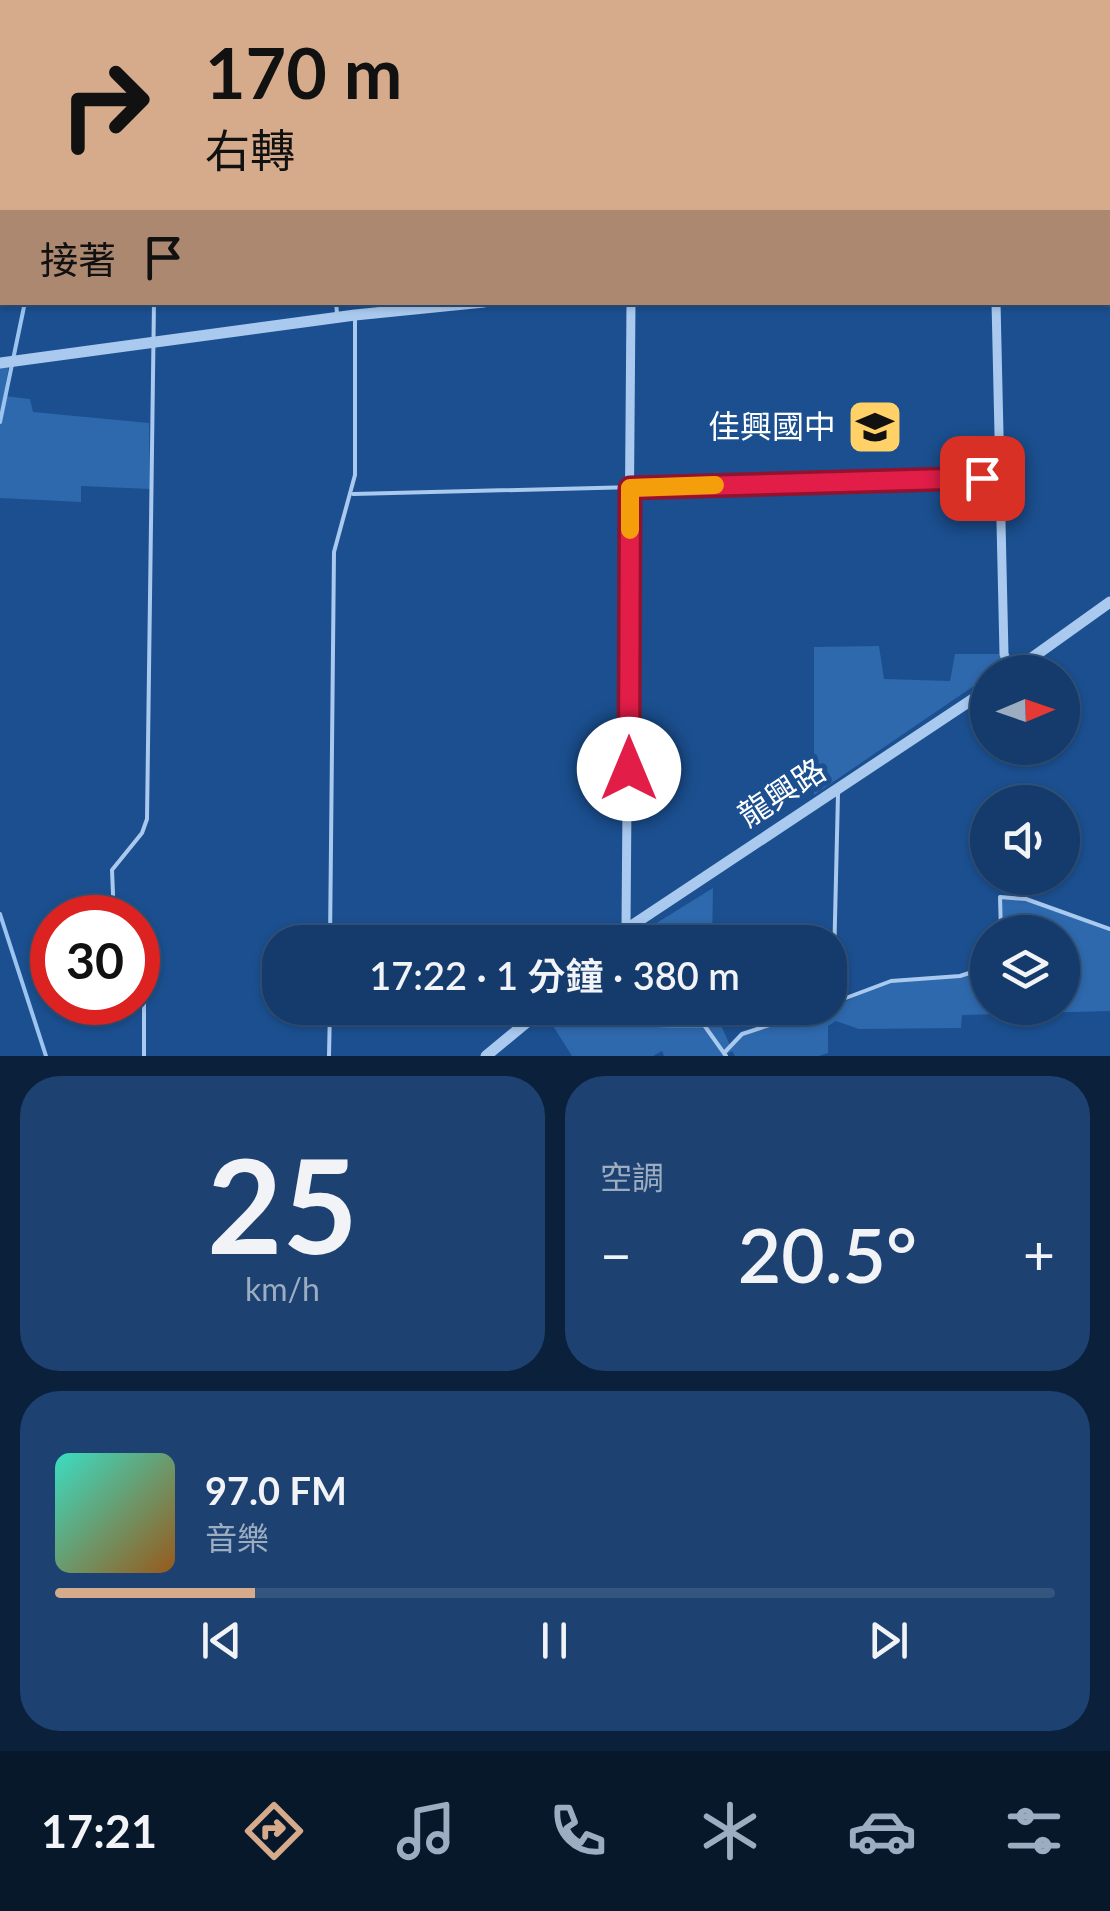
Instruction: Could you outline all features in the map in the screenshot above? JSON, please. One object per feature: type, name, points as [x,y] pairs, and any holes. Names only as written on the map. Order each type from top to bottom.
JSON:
[{"type":"street","points":[[0,362],[460,305]]},
{"type":"street","points":[[626,925],[632,305]]},
{"type":"street","points":[[996,305],[1004,655]]},
{"type":"street","points":[[1036,655],[1110,602]]},
{"type":"street","name":"龍興路","points":[[629,925],[970,701]]},
{"type":"street","points":[[486,1056],[527,1025]]},
{"type":"lane","points":[[113,895],[112,870],[142,833],[146,819],[154,305]]},
{"type":"lane","points":[[336,305],[337,319]]},
{"type":"lane","points":[[330,925],[334,552],[353,494],[355,315]]},
{"type":"lane","points":[[353,494],[1001,478]]},
{"type":"lane","points":[[834,925],[838,790]]},
{"type":"lane","points":[[1001,915],[1000,897],[1026,899],[1071,915]]},
{"type":"lane","points":[[1080,918],[1110,929]]},
{"type":"lane","points":[[847,997],[891,981],[970,973]]},
{"type":"lane","points":[[144,1025],[144,1056]]},
{"type":"lane","points":[[329,1056],[330,1025]]},
{"type":"lane","points":[[681,1025],[704,1026],[725,1054],[742,1034],[770,1025]]},
{"type":"shaded area","points":[[9,365],[4,396],[30,399],[33,412],[149,423],[150,489],[81,486],[81,502],[0,498],[0,366]]},
{"type":"shaded area","points":[[879,646],[884,679],[950,681],[955,654],[1000,655],[970,655],[970,689],[814,795],[814,647]]},
{"type":"shaded area","points":[[713,888],[712,925],[653,925]]},
{"type":"shaded area","points":[[1000,897],[1026,899],[1071,915],[1001,915]]},
{"type":"shaded area","points":[[1080,918],[1110,929],[1110,1011],[1080,1012]]},
{"type":"shaded area","points":[[970,972],[970,1015],[962,1015],[961,1028],[859,1029],[847,1025],[847,1000],[891,981]]},
{"type":"shaded area","points":[[552,1025],[721,1025],[730,1045],[761,1025],[830,1025],[828,1053],[735,1056],[732,1051],[724,1056],[664,1056],[662,1051],[653,1056],[572,1056]]},
{"type":"waterway","points":[[0,422],[24,305]]},
{"type":"waterway","points":[[0,914],[46,1056]]},
{"type":"slow traffic","points":[[630,530],[630,488],[715,485]]},
{"type":"place","name":"佳興國中","points":[[875,427]]},
{"type":"route","points":[[629,769],[630,488],[982,478]]}]
